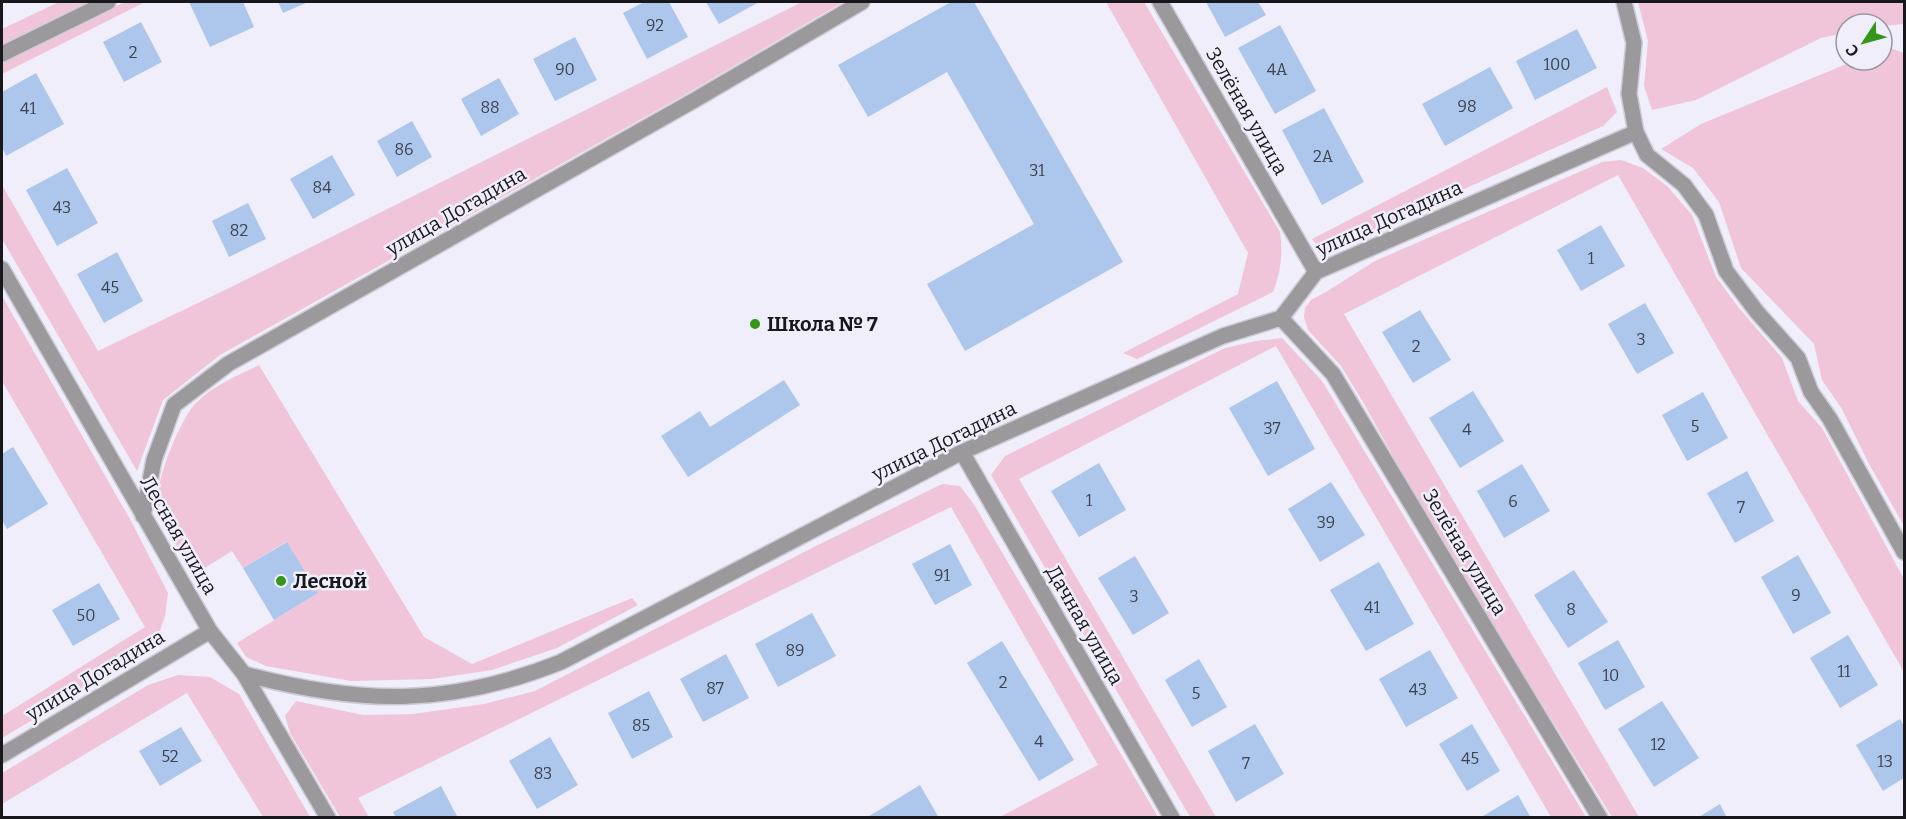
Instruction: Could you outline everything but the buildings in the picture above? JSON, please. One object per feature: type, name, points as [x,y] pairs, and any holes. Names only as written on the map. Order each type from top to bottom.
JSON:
[{"type":"street","points":[[2,54],[108,2]]},
{"type":"street","name":"улица Догадина","points":[[143,516],[154,460],[174,405],[228,364],[693,101],[861,2]]},
{"type":"street","name":"Зелёная улица","points":[[1160,2],[1316,272]]},
{"type":"street","points":[[1624,2],[1634,43],[1629,94],[1636,132],[1647,155],[1684,185],[1706,215],[1726,271],[1757,312],[1797,358],[1811,392],[1830,419],[1905,552]]},
{"type":"street","name":"улица Догадина","points":[[244,674],[290,686],[342,695],[424,696],[490,686],[561,662],[962,453],[1223,336],[1281,318],[1316,272],[1636,132]]},
{"type":"street","name":"Лесная улица","points":[[2,269],[210,631],[244,674],[328,818]]},
{"type":"street","name":"Зелёная улица","points":[[1281,318],[1333,374],[1600,818]]},
{"type":"street","name":"Дачная улица","points":[[962,453],[1172,818]]},
{"type":"street","name":"улица Догадина","points":[[2,754],[210,631]]},
{"type":"shaded area","points":[[59,2],[88,2],[2,44],[2,29]]},
{"type":"shaded area","points":[[125,2],[145,2],[2,74],[2,62]]},
{"type":"shaded area","points":[[802,2],[843,2],[688,93],[220,355],[163,400],[137,471],[2,239],[2,185],[98,351]]},
{"type":"shaded area","points":[[1106,2],[1144,2],[1280,232],[1281,240],[1280,270],[1273,292],[1137,359],[1123,353],[1238,294],[1248,253]]},
{"type":"shaded area","points":[[1638,2],[1904,2],[1904,24],[1894,25],[1894,12],[1834,12],[1834,35],[1821,38],[1696,100],[1652,110],[1644,86],[1648,41]]},
{"type":"shaded area","points":[[1894,49],[1904,53],[1904,526],[1868,462],[1842,409],[1822,380],[1814,344],[1741,268],[1719,202],[1693,168],[1661,149],[1701,124],[1834,69],[1834,72],[1894,72]]},
{"type":"shaded area","points":[[1607,87],[1617,112],[1603,126],[1323,253],[1312,239]]},
{"type":"shaded area","points":[[1621,160],[1643,168],[1667,186],[1692,215],[1716,277],[1782,358],[1798,401],[1822,428],[1904,579],[1904,672],[1618,175],[1344,314],[1639,817],[1612,817],[1438,537],[1341,366],[1308,330],[1304,317],[1305,308],[1311,300],[1375,261],[1602,162]]},
{"type":"shaded area","points":[[2,296],[131,521],[168,593],[165,616],[157,639],[133,661],[2,738],[2,716],[145,627],[2,381]]},
{"type":"shaded area","points":[[1282,338],[1322,381],[1586,817],[1551,817],[1276,346],[1019,479],[1216,817],[1190,817],[991,475],[1005,456],[1225,348]]},
{"type":"shaded area","points":[[259,365],[424,637],[472,664],[632,598],[638,605],[557,648],[492,670],[432,679],[351,681],[266,666],[246,657],[237,643],[318,593],[286,542],[243,568],[232,551],[195,574],[162,520],[158,496],[166,461],[177,433],[190,410],[210,391]]},
{"type":"shaded area","points":[[942,484],[960,486],[973,503],[1158,817],[1000,817],[1098,765],[951,507],[358,798],[369,817],[340,817],[290,733],[285,716],[296,701],[363,715],[413,714],[484,704],[535,691],[814,547]]},
{"type":"shaded area","points":[[178,675],[210,677],[239,694],[310,817],[263,817],[187,693],[2,804],[2,773],[148,685]]},
{"type":"place","name":"Школа № 7","points":[[755,324]]},
{"type":"place","name":"Лесной","points":[[281,581]]}]
